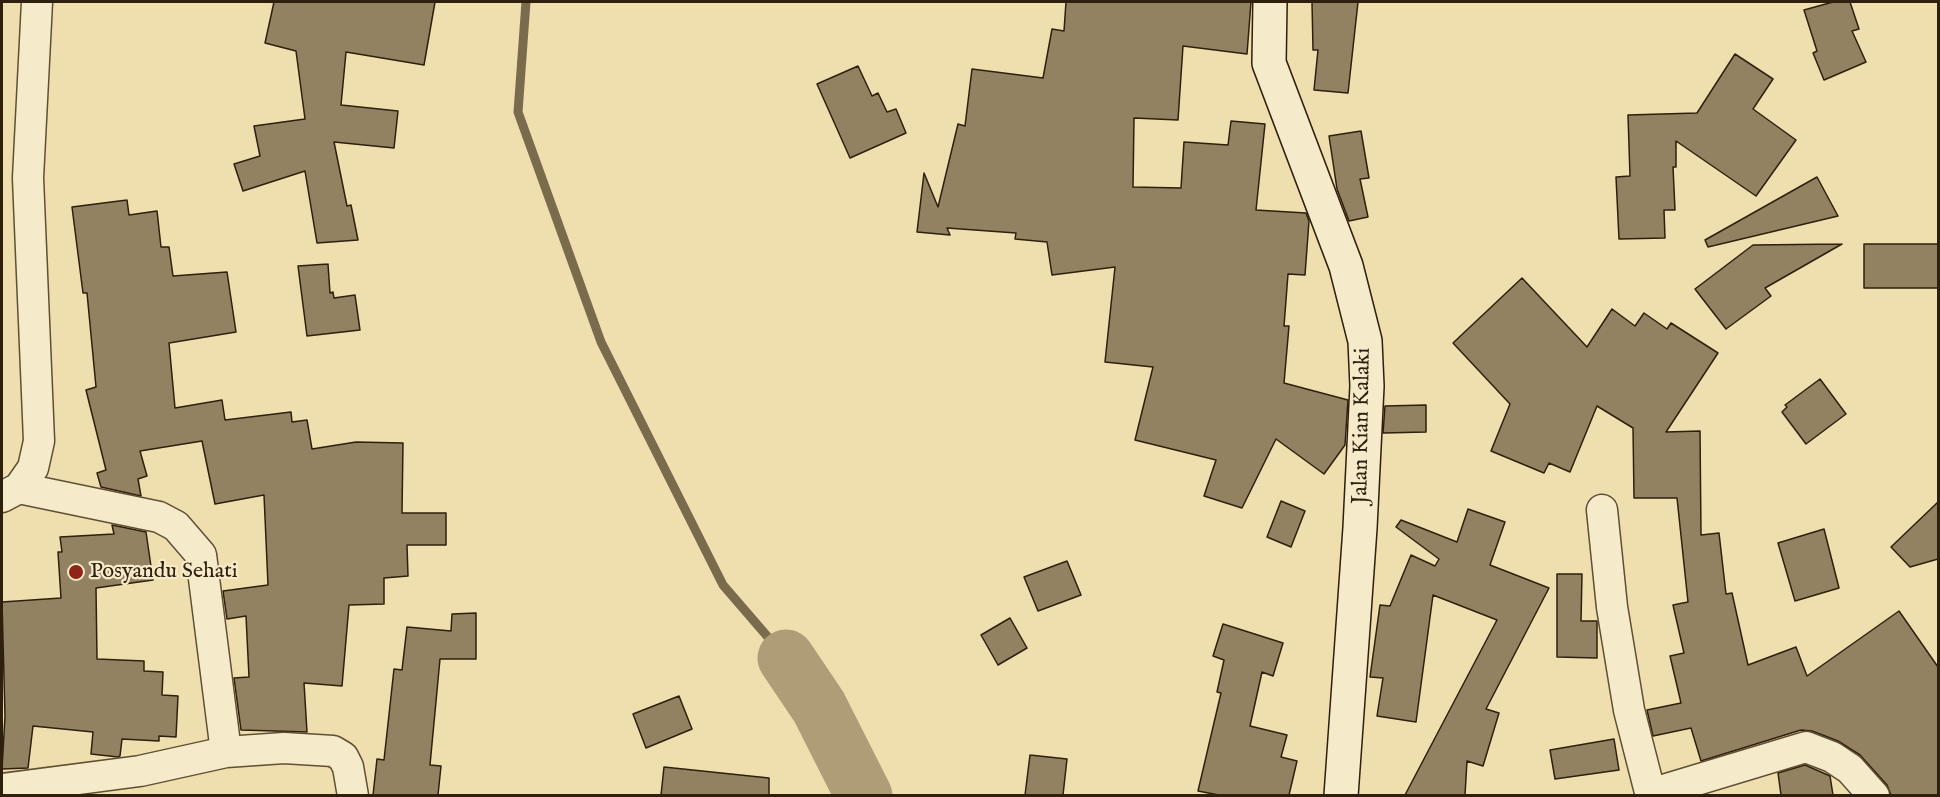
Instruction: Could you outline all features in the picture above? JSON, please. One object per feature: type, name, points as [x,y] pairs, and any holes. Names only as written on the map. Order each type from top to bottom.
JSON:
[{"type":"street","points":[[10,493],[33,468],[39,441],[15,177],[37,2]]},
{"type":"street","name":"Jalan Kian Kalaki","points":[[1270,2],[1269,63],[1346,266],[1365,341],[1367,386],[1360,528],[1341,795]]},
{"type":"street","points":[[10,493],[159,517],[176,526],[201,555],[226,752]]},
{"type":"street","points":[[1602,510],[1612,607],[1629,711],[1651,795],[1806,747],[1832,757],[1850,769],[1874,795]]},
{"type":"street","points":[[2,789],[140,771],[226,752],[284,748],[333,751],[343,757],[348,767],[353,795]]},
{"type":"building","points":[[274,2],[435,2],[424,65],[346,52],[341,105],[398,111],[394,148],[334,142],[347,206],[351,205],[358,240],[317,243],[305,171],[243,191],[234,164],[260,156],[254,126],[305,119],[296,51],[265,43]]},
{"type":"building","points":[[1066,2],[1251,2],[1247,54],[1183,46],[1178,120],[1134,118],[1133,187],[1181,188],[1184,142],[1228,145],[1231,121],[1265,124],[1256,210],[1306,213],[1309,221],[1305,275],[1288,274],[1284,326],[1289,326],[1284,383],[1348,400],[1345,445],[1324,474],[1276,439],[1242,508],[1204,496],[1216,460],[1135,440],[1153,367],[1105,362],[1115,267],[1052,275],[1047,242],[1015,239],[1016,233],[947,228],[950,235],[917,232],[924,173],[938,207],[958,124],[965,126],[972,69],[1043,78],[1052,29],[1064,31]]},
{"type":"building","points":[[1312,2],[1358,2],[1348,93],[1314,90],[1318,50],[1313,50]]},
{"type":"building","points":[[1833,2],[1850,2],[1859,29],[1852,31],[1866,62],[1824,80],[1813,53],[1817,51],[1804,10]]},
{"type":"building","points":[[1735,54],[1773,79],[1753,109],[1796,140],[1756,196],[1676,141],[1676,167],[1673,167],[1675,210],[1664,210],[1665,238],[1619,239],[1616,177],[1630,176],[1628,115],[1697,113]]},
{"type":"building","points":[[858,66],[872,96],[878,93],[887,112],[896,109],[906,133],[850,158],[817,84]]},
{"type":"building","points":[[1361,131],[1369,178],[1360,179],[1368,217],[1349,221],[1337,189],[1329,136]]},
{"type":"building","points":[[1817,177],[1838,216],[1708,247],[1705,240]]},
{"type":"building","points":[[127,200],[129,215],[157,211],[161,247],[169,247],[173,276],[227,272],[236,332],[169,343],[175,408],[222,400],[225,420],[291,412],[292,422],[307,420],[312,449],[356,442],[403,443],[402,513],[446,513],[446,545],[407,545],[408,576],[384,578],[384,604],[349,605],[342,686],[304,683],[307,732],[241,730],[234,678],[249,677],[246,616],[227,619],[223,591],[268,585],[264,495],[215,504],[202,441],[140,451],[147,476],[138,479],[141,496],[101,487],[97,473],[106,470],[86,390],[96,387],[87,293],[83,293],[72,207]]},
{"type":"building","points":[[1842,244],[1765,288],[1771,296],[1726,329],[1695,289],[1753,245]]},
{"type":"building","points":[[1864,244],[1938,244],[1938,288],[1864,288]]},
{"type":"building","points":[[328,264],[330,293],[333,292],[334,298],[355,295],[360,330],[307,336],[298,266]]},
{"type":"building","points":[[1522,278],[1587,347],[1612,309],[1635,326],[1644,313],[1667,329],[1671,323],[1718,353],[1666,432],[1700,431],[1701,535],[1719,533],[1726,594],[1732,593],[1748,665],[1796,647],[1807,676],[1899,611],[1938,667],[1938,795],[1891,795],[1887,785],[1860,755],[1838,741],[1812,731],[1801,730],[1701,761],[1691,728],[1653,736],[1647,710],[1681,703],[1670,656],[1684,653],[1673,605],[1688,602],[1677,498],[1634,498],[1633,428],[1597,406],[1570,472],[1549,463],[1544,473],[1491,451],[1510,404],[1453,343]]},
{"type":"building","points":[[1820,379],[1846,414],[1806,444],[1782,412],[1787,407],[1785,405]]},
{"type":"building","points":[[1426,405],[1426,432],[1383,433],[1385,406]]},
{"type":"building","points":[[1281,501],[1305,511],[1291,547],[1267,537]]},
{"type":"building","points":[[1938,502],[1938,559],[1910,567],[1891,547]]},
{"type":"building","points":[[1468,509],[1505,522],[1490,565],[1549,588],[1486,709],[1499,713],[1483,766],[1467,761],[1465,795],[1405,795],[1497,620],[1433,595],[1416,722],[1377,716],[1383,678],[1370,677],[1380,605],[1390,606],[1411,555],[1435,566],[1439,559],[1396,527],[1401,520],[1457,542]]},
{"type":"building","points":[[112,525],[146,532],[153,580],[96,588],[97,659],[144,661],[144,671],[163,672],[162,695],[178,696],[176,737],[159,736],[159,741],[122,739],[118,757],[91,754],[93,732],[33,726],[28,768],[2,769],[5,716],[2,602],[61,598],[58,552],[62,552],[60,537],[114,534]]},
{"type":"building","points":[[1824,529],[1839,588],[1795,601],[1778,543]]},
{"type":"building","points":[[1067,561],[1081,595],[1038,611],[1024,577]]},
{"type":"building","points":[[1557,574],[1582,574],[1581,621],[1597,621],[1597,658],[1557,657]]},
{"type":"building","points":[[476,613],[476,659],[440,659],[430,765],[441,766],[438,795],[373,795],[377,759],[384,760],[394,669],[402,670],[407,627],[451,631],[452,614]]},
{"type":"building","points":[[1010,618],[1027,648],[998,665],[981,635]]},
{"type":"building","points":[[1223,624],[1283,643],[1273,676],[1262,672],[1250,726],[1287,735],[1281,757],[1297,761],[1289,795],[1219,795],[1198,791],[1221,693],[1217,692],[1224,660],[1213,656]]},
{"type":"building","points":[[679,696],[692,729],[646,748],[633,714]]},
{"type":"building","points":[[1614,739],[1619,770],[1555,779],[1550,750]]},
{"type":"building","points":[[1030,755],[1067,759],[1063,795],[1025,795]]},
{"type":"building","points":[[1805,765],[1830,776],[1833,795],[1781,795],[1778,773]]},
{"type":"building","points":[[664,767],[769,778],[769,795],[661,795]]},
{"type":"waterway","points":[[526,2],[518,112],[601,342],[723,585],[786,658]]},
{"type":"waterway","points":[[786,658],[819,707],[864,796]]},
{"type":"place","name":"Posyandu Sehati","points":[[76,572]]}]
